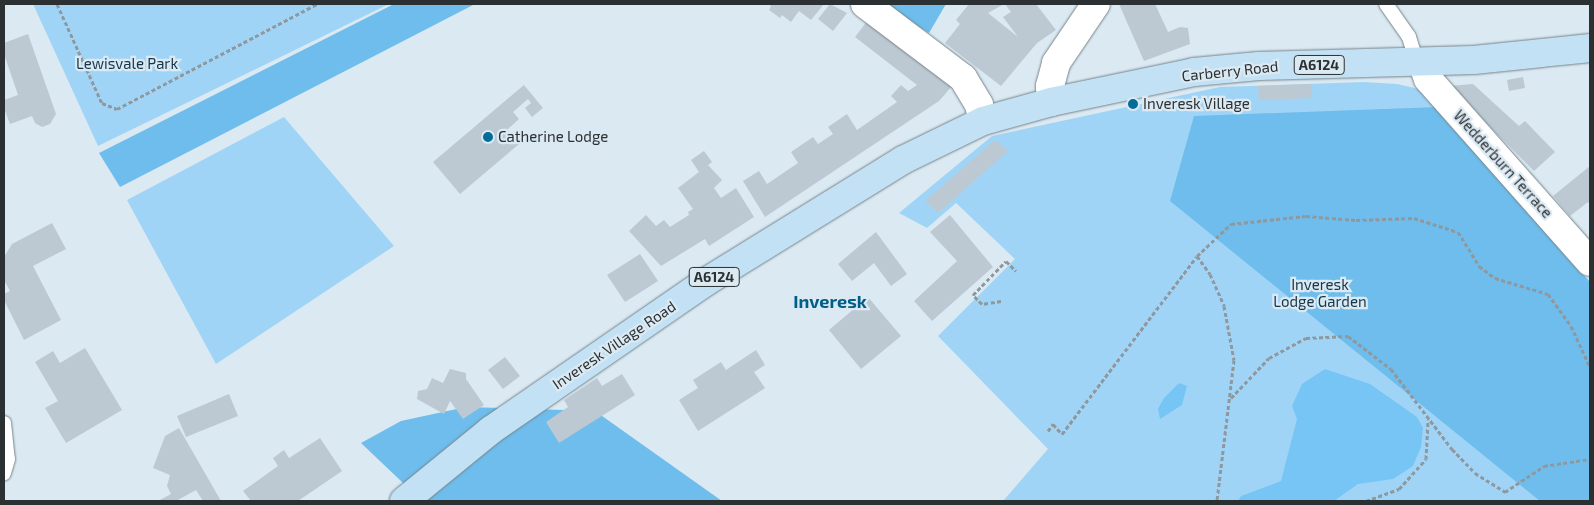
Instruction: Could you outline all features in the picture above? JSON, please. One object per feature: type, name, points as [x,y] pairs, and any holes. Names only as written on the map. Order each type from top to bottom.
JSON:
[{"type":"main road","name":"Carberry Road","points":[[1051,102],[1194,72],[1259,66],[1420,63],[1547,55],[1590,48]]},
{"type":"main road","name":"Inveresk Village Road","points":[[404,501],[491,430],[704,283],[903,160],[983,121],[1051,102]]},
{"type":"street","points":[[865,4],[963,78],[978,105],[983,121]]},
{"type":"street","points":[[1051,102],[1050,86],[1056,63],[1096,4]]},
{"type":"street","name":"Wedderburn Terrace","points":[[1420,63],[1428,79],[1590,262]]},
{"type":"lane","points":[[1386,4],[1409,36],[1420,63]]},
{"type":"lane","points":[[4,423],[8,459],[4,473]]},
{"type":"path","points":[[57,4],[102,103],[117,109],[317,4]]},
{"type":"path","points":[[1048,431],[1054,424],[1062,434],[1197,256],[1231,224],[1306,216],[1356,220],[1414,218],[1458,232],[1479,266],[1496,278],[1548,294],[1571,326],[1590,367]]},
{"type":"path","points":[[1197,256],[1210,274],[1224,306],[1234,360],[1232,398],[1220,455],[1217,501]]},
{"type":"path","points":[[1001,301],[982,304],[973,295],[1006,261],[1016,271]]},
{"type":"path","points":[[1232,398],[1269,358],[1306,338],[1348,336],[1391,369],[1428,420],[1475,473],[1505,492],[1544,466],[1590,459]]},
{"type":"path","points":[[1366,501],[1399,489],[1426,459],[1428,420]]},
{"type":"green space","name":"Lewisvale Park","points":[[33,4],[389,4],[98,146]]},
{"type":"green space","points":[[394,4],[475,4],[120,187],[99,153]]},
{"type":"green space","points":[[882,4],[946,4],[929,33]]},
{"type":"green space","name":"Inveresk Lodge Garden","points":[[1364,82],[1397,84],[1419,89],[1441,111],[1590,501],[1003,501],[1048,449],[938,336],[1015,259],[956,203],[927,228],[899,213],[992,136],[1220,87]]},
{"type":"green space","points":[[1438,107],[1590,282],[1590,501],[1540,501],[1170,201],[1194,116]]},
{"type":"green space","points":[[284,117],[394,246],[216,364],[127,200]]},
{"type":"green space","points":[[466,407],[595,411],[722,501],[422,501],[361,443],[401,421]]},
{"type":"shaded area","points":[[1325,369],[1370,384],[1417,417],[1423,428],[1421,447],[1413,466],[1393,479],[1358,484],[1334,501],[1238,501],[1241,496],[1281,481],[1297,419],[1292,406],[1302,384]]},
{"type":"shaded area","points":[[1179,383],[1187,386],[1182,405],[1160,419],[1158,409],[1164,398]]},
{"type":"building","points":[[768,4],[824,4],[811,20],[799,11],[791,22],[782,15],[780,18],[769,10],[771,6]]},
{"type":"building","points":[[830,4],[847,13],[833,31],[818,19]]},
{"type":"building","points":[[969,4],[1004,4],[988,13],[1018,37],[1003,17],[1011,12],[1005,4],[1036,4],[1056,30],[1037,43],[1001,86],[945,43],[960,24],[956,20]]},
{"type":"building","points":[[1119,4],[1155,4],[1168,32],[1180,27],[1188,28],[1190,44],[1144,61]]},
{"type":"building","points":[[868,20],[953,85],[939,101],[765,217],[743,181],[759,171],[767,184],[798,163],[791,152],[813,137],[818,144],[833,134],[828,127],[847,114],[857,130],[897,102],[891,96],[901,85],[908,91],[917,85],[855,37]]},
{"type":"building","points":[[28,34],[56,114],[50,124],[42,127],[35,123],[32,116],[10,124],[4,108],[4,100],[18,95],[4,54],[4,43]]},
{"type":"building","points":[[1523,77],[1525,88],[1509,91],[1507,80]]},
{"type":"building","points":[[1312,84],[1312,98],[1259,100],[1258,86]]},
{"type":"building","points":[[1473,84],[1519,126],[1525,121],[1555,152],[1534,171],[1449,86]]},
{"type":"building","name":"Catherine Lodge","points":[[524,85],[543,108],[532,117],[525,108],[531,103],[528,99],[513,112],[519,119],[507,130],[519,144],[460,194],[433,162]]},
{"type":"building","points":[[995,140],[1008,151],[938,213],[925,201]]},
{"type":"building","points":[[704,151],[712,162],[708,165],[722,180],[714,188],[721,198],[736,188],[754,217],[709,246],[705,239],[661,266],[629,231],[646,215],[656,226],[664,220],[670,227],[689,215],[688,212],[693,209],[678,188],[699,172],[691,160]]},
{"type":"building","points":[[1590,166],[1590,205],[1588,202],[1570,216],[1553,196]]},
{"type":"building","points":[[950,215],[993,267],[932,321],[914,301],[957,261],[930,232]]},
{"type":"building","points":[[52,223],[66,249],[33,266],[61,320],[24,340],[4,300],[4,294],[10,291],[4,280],[4,257],[12,244]]},
{"type":"building","points":[[876,232],[907,274],[891,286],[874,263],[852,281],[838,264]]},
{"type":"building","points":[[640,254],[658,281],[625,302],[607,275]]},
{"type":"building","points":[[868,297],[901,336],[861,369],[829,330]]},
{"type":"building","points":[[85,348],[122,410],[66,443],[45,408],[58,401],[35,362],[53,351],[60,363]]},
{"type":"building","points":[[756,350],[765,365],[754,372],[765,388],[698,431],[679,400],[698,388],[693,380],[721,362],[726,370]]},
{"type":"building","points":[[505,357],[520,376],[503,389],[488,370]]},
{"type":"building","points":[[450,369],[466,373],[466,379],[484,405],[463,419],[450,401],[444,414],[417,399],[418,391],[427,389],[432,378],[443,383]]},
{"type":"building","points":[[622,374],[635,395],[559,443],[546,422],[568,407],[564,400],[597,378],[602,386]]},
{"type":"building","points":[[229,394],[238,416],[186,437],[177,416]]},
{"type":"building","points":[[179,428],[221,501],[203,501],[196,490],[176,501],[158,501],[171,494],[167,486],[170,475],[153,468],[165,436]]},
{"type":"building","points":[[320,438],[342,471],[298,501],[251,501],[243,491],[278,466],[273,458],[284,450],[289,458]]},
{"type":"place","name":"Inveresk Village","points":[[1133,104]]},
{"type":"place","name":"Catherine Lodge","points":[[488,137]]},
{"type":"district","name":"Inveresk","points":[[830,301]]}]
